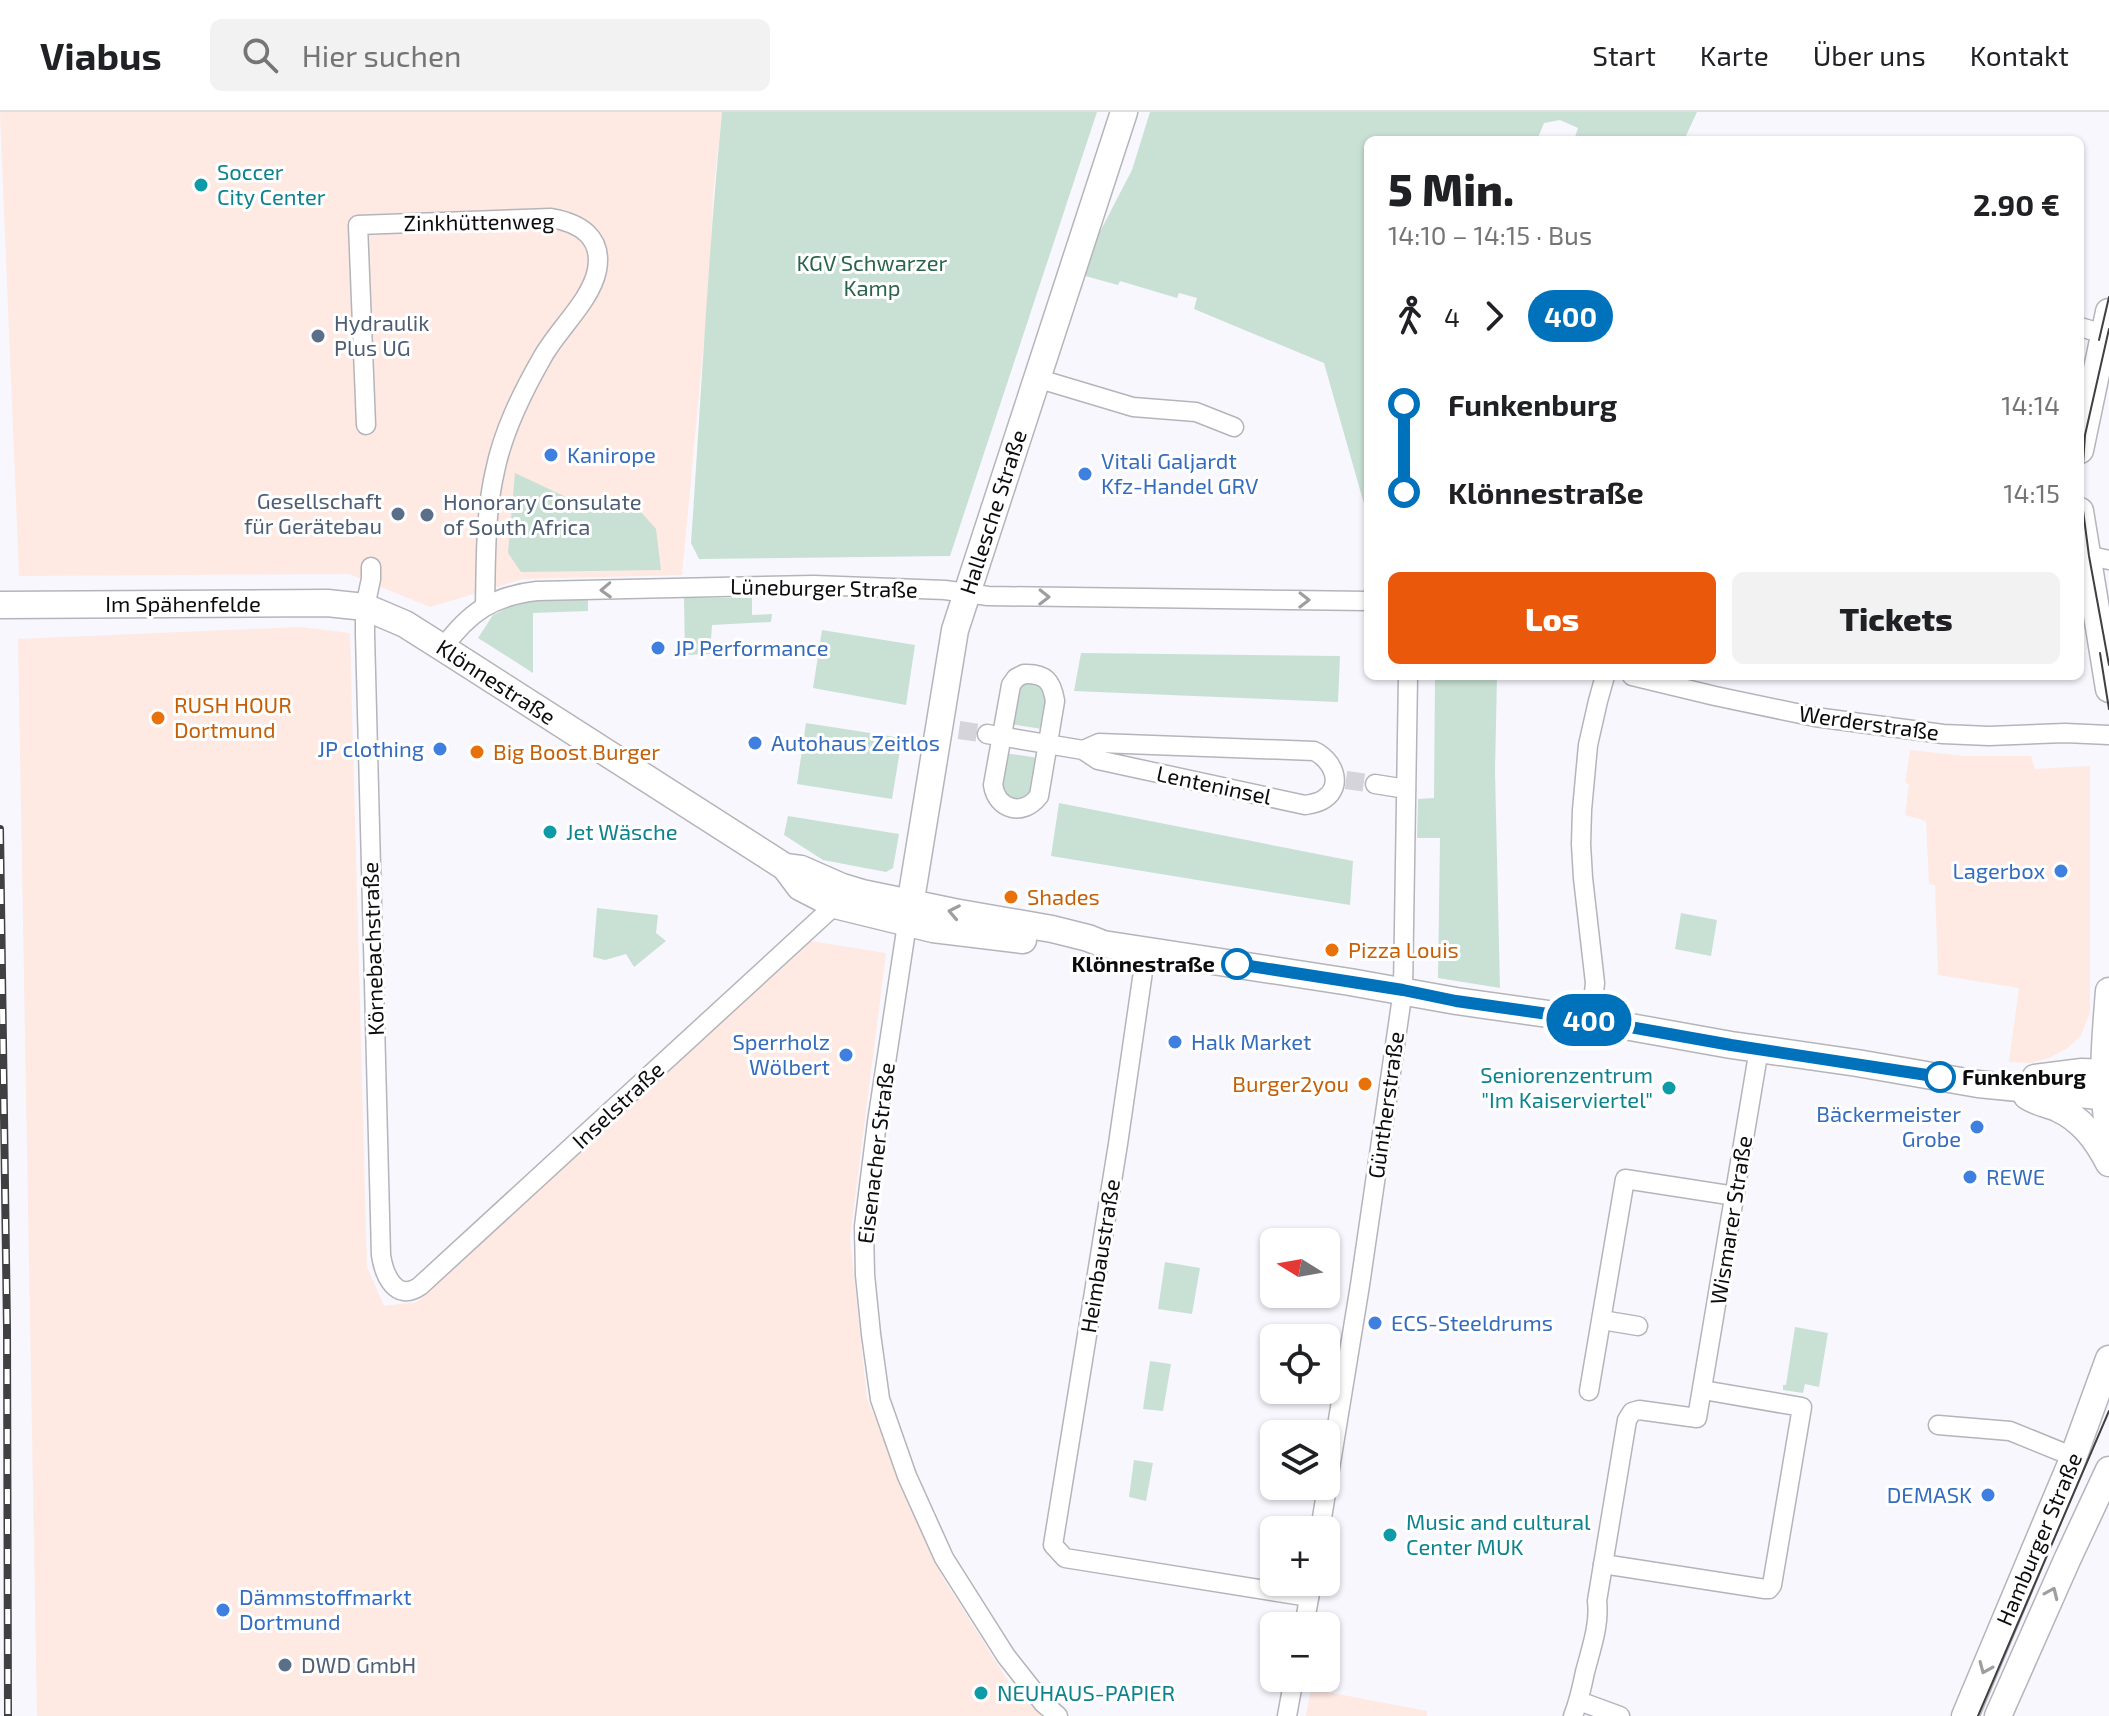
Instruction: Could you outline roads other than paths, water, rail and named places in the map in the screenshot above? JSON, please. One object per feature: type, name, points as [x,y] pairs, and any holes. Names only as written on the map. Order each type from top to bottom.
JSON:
[{"type":"main road","name":"Hallesche Straße","points":[[909,914],[948,728],[953,639],[1124,112]]},
{"type":"main road","points":[[2084,435],[2103,363],[2098,324]]},
{"type":"main road","points":[[2084,527],[2097,557],[2109,689]]},
{"type":"main road","name":"Im Spähenfelde","points":[[12,605],[327,603],[365,607]]},
{"type":"main road","name":"Klönnestraße","points":[[365,607],[405,624],[785,867],[800,887],[835,905],[909,914]]},
{"type":"main road","name":"Klönnestraße","points":[[785,867],[801,869],[949,931],[1087,948],[1103,944],[1978,1084],[2019,1088],[2106,1085]]},
{"type":"main road","points":[[2109,991],[2106,1085],[2109,1134]]},
{"type":"main road","points":[[2019,1088],[2031,1099],[2057,1108],[2073,1118],[2092,1135],[2109,1163]]},
{"type":"main road","name":"Hamburger Straße","points":[[1965,1716],[2074,1457],[2109,1359]]},
{"type":"main road","name":"Hamburger Straße","points":[[1998,1716],[2109,1470]]},
{"type":"street","name":"Zinkhüttenweg","points":[[366,425],[358,225],[551,218],[577,225],[592,239],[597,272],[589,290],[543,354],[505,435],[488,511],[485,605]]},
{"type":"street","points":[[1036,378],[1133,407],[1196,412],[1234,427]]},
{"type":"street","points":[[365,607],[371,567]]},
{"type":"street","name":"Lüneburger Straße","points":[[443,648],[457,629],[485,605],[508,596],[537,591],[814,585],[945,590],[988,596],[1364,601]]},
{"type":"street","name":"Körnebachstraße","points":[[365,607],[381,1255],[388,1281],[396,1287]]},
{"type":"street","points":[[1024,674],[1045,678],[1053,688],[1055,701],[1039,796],[1033,804],[1023,808],[1010,807],[1000,803],[995,795],[995,735],[1016,678],[1024,674]]},
{"type":"street","name":"Güntherstraße","points":[[1322,1516],[1403,990],[1408,680]]},
{"type":"street","points":[[1591,1020],[1595,983],[1583,878],[1582,810],[1588,745],[1604,680]]},
{"type":"street","name":"Werderstraße","points":[[1649,680],[1815,717],[1943,734],[2109,735]]},
{"type":"street","name":"Lenteninsel","points":[[995,735],[1083,750],[1098,760],[1305,805],[1323,801],[1341,780],[1324,756],[1314,751],[1099,743],[1083,750]]},
{"type":"street","points":[[1375,784],[1406,789]]},
{"type":"street","name":"Inselstraße","points":[[396,1287],[405,1291],[420,1286],[835,905]]},
{"type":"street","name":"Eisenacher Straße","points":[[909,914],[864,1226],[865,1275],[880,1399],[907,1476],[944,1558],[1006,1656],[1043,1703],[1058,1716]]},
{"type":"street","name":"Heimbaustraße","points":[[1146,951],[1053,1545],[1065,1558],[1260,1583]]},
{"type":"street","name":"Wismarer Straße","points":[[1576,1708],[1586,1666],[1591,1658],[1597,1601],[1627,1420],[1632,1412],[1639,1410],[1697,1418],[1759,1049]]},
{"type":"street","points":[[1589,1391],[1625,1179],[1735,1196]]},
{"type":"street","points":[[1602,1320],[1638,1326]]},
{"type":"street","points":[[1603,1564],[1765,1589],[1772,1585],[1802,1407],[1703,1390]]},
{"type":"street","points":[[1938,1425],[2010,1431],[2074,1457]]},
{"type":"street","points":[[1287,1716],[1291,1692]]},
{"type":"street","points":[[1576,1708],[1620,1716]]},
{"type":"tunnel","points":[[959,730],[987,734]]},
{"type":"tunnel","points":[[1346,780],[1375,784]]},
{"type":"tram line","points":[[2099,340],[2109,297]]},
{"type":"tram line","points":[[2084,450],[2109,329]]},
{"type":"tram line","points":[[2084,518],[2109,665]]},
{"type":"tram line","points":[[2100,653],[2109,709]]},
{"type":"tram line","points":[[1978,1716],[2109,1411]]},
{"type":"railway","points":[[0,829],[7,1329],[8,1716]]},
{"type":"place","name":"Soccer City Center","points":[[201,185]]},
{"type":"place","name":"Hydraulik Plus UG","points":[[318,336]]},
{"type":"place","name":"Kanirope","points":[[551,455]]},
{"type":"place","name":"Vitali Galjardt Kfz-Handel GRV","points":[[1085,474]]},
{"type":"place","name":"Gesellschaft für Gerätebau","points":[[398,514]]},
{"type":"place","name":"Honorary Consulate of South Africa","points":[[427,515]]},
{"type":"place","name":"JP Performance","points":[[658,648]]},
{"type":"place","name":"RUSH HOUR Dortmund","points":[[158,718]]},
{"type":"place","name":"Autohaus Zeitlos","points":[[755,743]]},
{"type":"place","name":"JP clothing","points":[[440,749]]},
{"type":"place","name":"Big Boost Burger","points":[[477,752]]},
{"type":"place","name":"Jet Wäsche","points":[[550,832]]},
{"type":"place","name":"Lagerbox","points":[[2061,871]]},
{"type":"place","name":"Shades","points":[[1011,897]]},
{"type":"place","name":"Pizza Louis","points":[[1332,950]]},
{"type":"place","name":"Klönnestraße","points":[[1237,964]]},
{"type":"place","name":"Halk Market","points":[[1175,1042]]},
{"type":"place","name":"Sperrholz Wölbert","points":[[846,1055]]},
{"type":"place","name":"Funkenburg","points":[[1940,1077]]},
{"type":"place","name":"Burger2you","points":[[1365,1084]]},
{"type":"place","name":"Seniorenzentrum \"Im Kaiserviertel\"","points":[[1669,1088]]},
{"type":"place","name":"Bäckermeister Grobe","points":[[1977,1127]]},
{"type":"place","name":"REWE","points":[[1970,1177]]},
{"type":"place","name":"ECS-Steeldrums","points":[[1375,1323]]},
{"type":"place","name":"DEMASK","points":[[1988,1495]]},
{"type":"place","name":"Music and cultural Center MUK","points":[[1390,1535]]},
{"type":"place","name":"Dämmstoffmarkt Dortmund","points":[[223,1610]]},
{"type":"place","name":"DWD GmbH","points":[[285,1665]]},
{"type":"place","name":"NEUHAUS-PAPIER","points":[[981,1693]]},
{"type":"park label","name":"KGV Schwarzer Kamp","points":[[872,276]]}]
